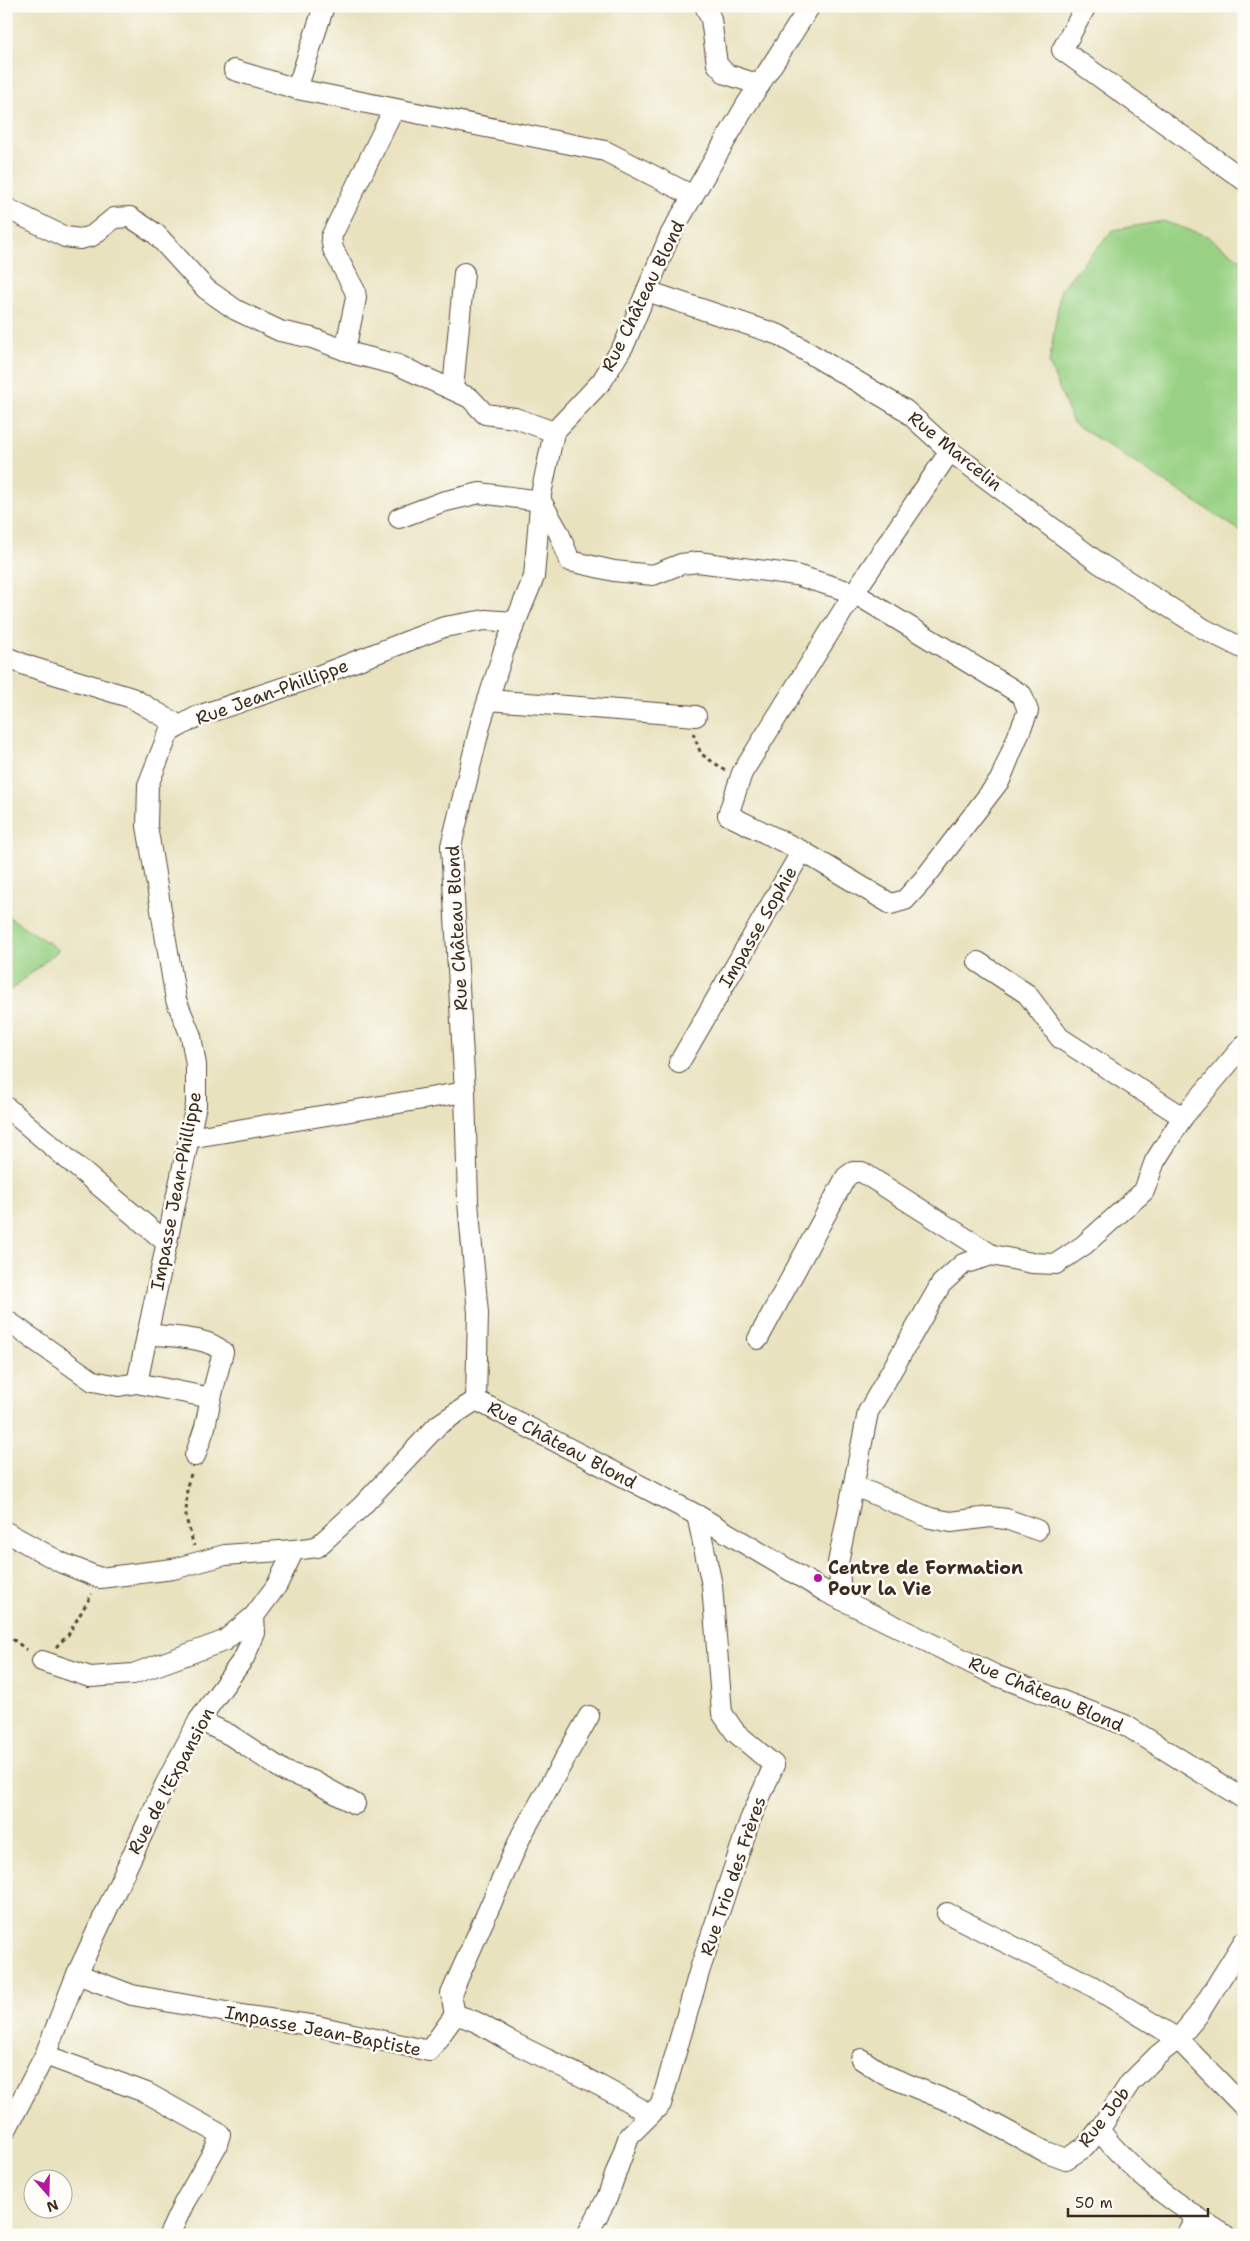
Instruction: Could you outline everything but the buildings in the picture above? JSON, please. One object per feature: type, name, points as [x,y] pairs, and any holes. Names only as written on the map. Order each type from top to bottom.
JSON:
[{"type":"street","points":[[297,89],[324,6]]},
{"type":"street","points":[[705,6],[711,19],[717,64],[726,74],[760,85]]},
{"type":"street","name":"Rue Château Blond","points":[[810,6],[670,235],[625,343],[602,381],[554,432],[541,501],[534,577],[504,650],[481,722],[451,846],[465,1092],[468,1202],[478,1313],[476,1400],[697,1515],[842,1600],[995,1675],[1124,1725],[1244,1799]]},
{"type":"street","points":[[1086,6],[1062,50],[1244,180]]},
{"type":"street","points":[[234,70],[297,89],[394,110],[606,151],[693,196]]},
{"type":"street","points":[[345,350],[356,298],[355,292],[333,249],[331,237],[394,110]]},
{"type":"street","points":[[6,208],[65,237],[80,239],[92,236],[114,218],[130,217],[156,234],[206,289],[236,310],[280,331],[312,338],[345,350],[398,365],[470,398],[485,414],[515,418],[554,432]]},
{"type":"street","points":[[453,389],[464,273]]},
{"type":"street","name":"Rue Marcelin","points":[[647,291],[779,335],[905,410],[950,451],[1099,563],[1204,628],[1244,649]]},
{"type":"street","name":"Impasse Sophie","points":[[679,1063],[802,851],[728,816],[740,780],[854,593],[950,451]]},
{"type":"street","points":[[399,518],[442,502],[480,493],[541,501],[559,533],[570,561],[614,571],[653,575],[681,564],[698,562],[796,575],[854,593],[1022,695],[1028,711],[1000,780],[905,900],[891,904],[802,851]]},
{"type":"street","name":"Rue Jean-Phillippe","points":[[6,657],[28,666],[132,698],[180,726],[198,716],[315,676],[444,627],[485,620],[516,622]]},
{"type":"street","points":[[488,700],[692,716]]},
{"type":"street","name":"Impasse Jean-Phillippe","points":[[137,1383],[196,1105],[196,1065],[191,1036],[176,1000],[146,826],[148,785],[169,732],[180,726]]},
{"type":"street","points":[[978,962],[1027,994],[1060,1038],[1183,1117]]},
{"type":"street","points":[[758,1339],[846,1178],[853,1172],[862,1172],[888,1187],[992,1255],[1032,1263],[1056,1264],[1084,1245],[1144,1191],[1156,1161],[1183,1117],[1244,1045]]},
{"type":"street","points":[[189,1138],[465,1092]]},
{"type":"street","points":[[6,1107],[167,1243]]},
{"type":"street","points":[[842,1600],[838,1563],[855,1486],[868,1412],[941,1284],[963,1264],[992,1255]]},
{"type":"street","points":[[6,1320],[93,1381],[119,1386],[137,1383],[211,1398]]},
{"type":"street","points":[[147,1334],[204,1342],[216,1345],[223,1352],[205,1428],[195,1456]]},
{"type":"street","points":[[6,1532],[62,1564],[100,1578],[172,1569],[225,1555],[294,1550],[317,1546],[361,1507],[438,1425],[476,1400]]},
{"type":"street","points":[[855,1486],[930,1518],[950,1522],[990,1517],[1006,1519],[1036,1530]]},
{"type":"street","name":"Rue Trio des Frères","points":[[587,2235],[607,2198],[629,2136],[661,2104],[703,1960],[750,1820],[774,1764],[735,1732],[722,1713],[712,1585],[697,1515]]},
{"type":"street","points":[[42,1661],[90,1677],[133,1674],[224,1641],[254,1616],[277,1585],[294,1550]]},
{"type":"street","name":"Rue de l'Expansion","points":[[6,2130],[45,2055],[77,1974],[165,1785],[199,1720],[244,1658],[255,1633],[254,1616]]},
{"type":"street","points":[[589,1716],[522,1834],[451,1994],[455,2015],[471,2017],[508,2039],[619,2094],[650,2115]]},
{"type":"street","points":[[199,1720],[230,1735],[286,1772],[312,1781],[355,1804]]},
{"type":"street","points":[[947,1913],[1092,1986],[1178,2039],[1244,2107]]},
{"type":"street","name":"Rue Job","points":[[861,2059],[885,2075],[963,2107],[1044,2151],[1066,2159],[1085,2147],[1099,2130],[1130,2083],[1158,2054],[1178,2039],[1198,2015],[1244,1941]]},
{"type":"street","name":"Impasse Jean-Baptiste","points":[[77,1974],[132,1995],[248,2016],[317,2026],[429,2051],[455,2015]]},
{"type":"street","points":[[45,2055],[147,2093],[220,2134],[216,2147],[184,2202],[169,2235]]},
{"type":"street","points":[[1099,2130],[1118,2155],[1149,2184],[1225,2235]]},
{"type":"street","points":[[1187,2235],[1197,2217]]},
{"type":"path","points":[[692,716],[701,754],[740,780]]},
{"type":"path","points":[[195,1456],[187,1486],[186,1518],[192,1536],[196,1562]]},
{"type":"path","points":[[6,1634],[42,1661],[68,1635],[100,1578]]},
{"type":"green space","points":[[1163,221],[1207,236],[1244,262],[1244,533],[1073,423],[1049,363],[1061,288],[1113,230]]},
{"type":"green space","points":[[6,915],[59,950],[6,994]]},
{"type":"place","name":"Centre de Formation Pour la Vie","points":[[818,1578]]}]
